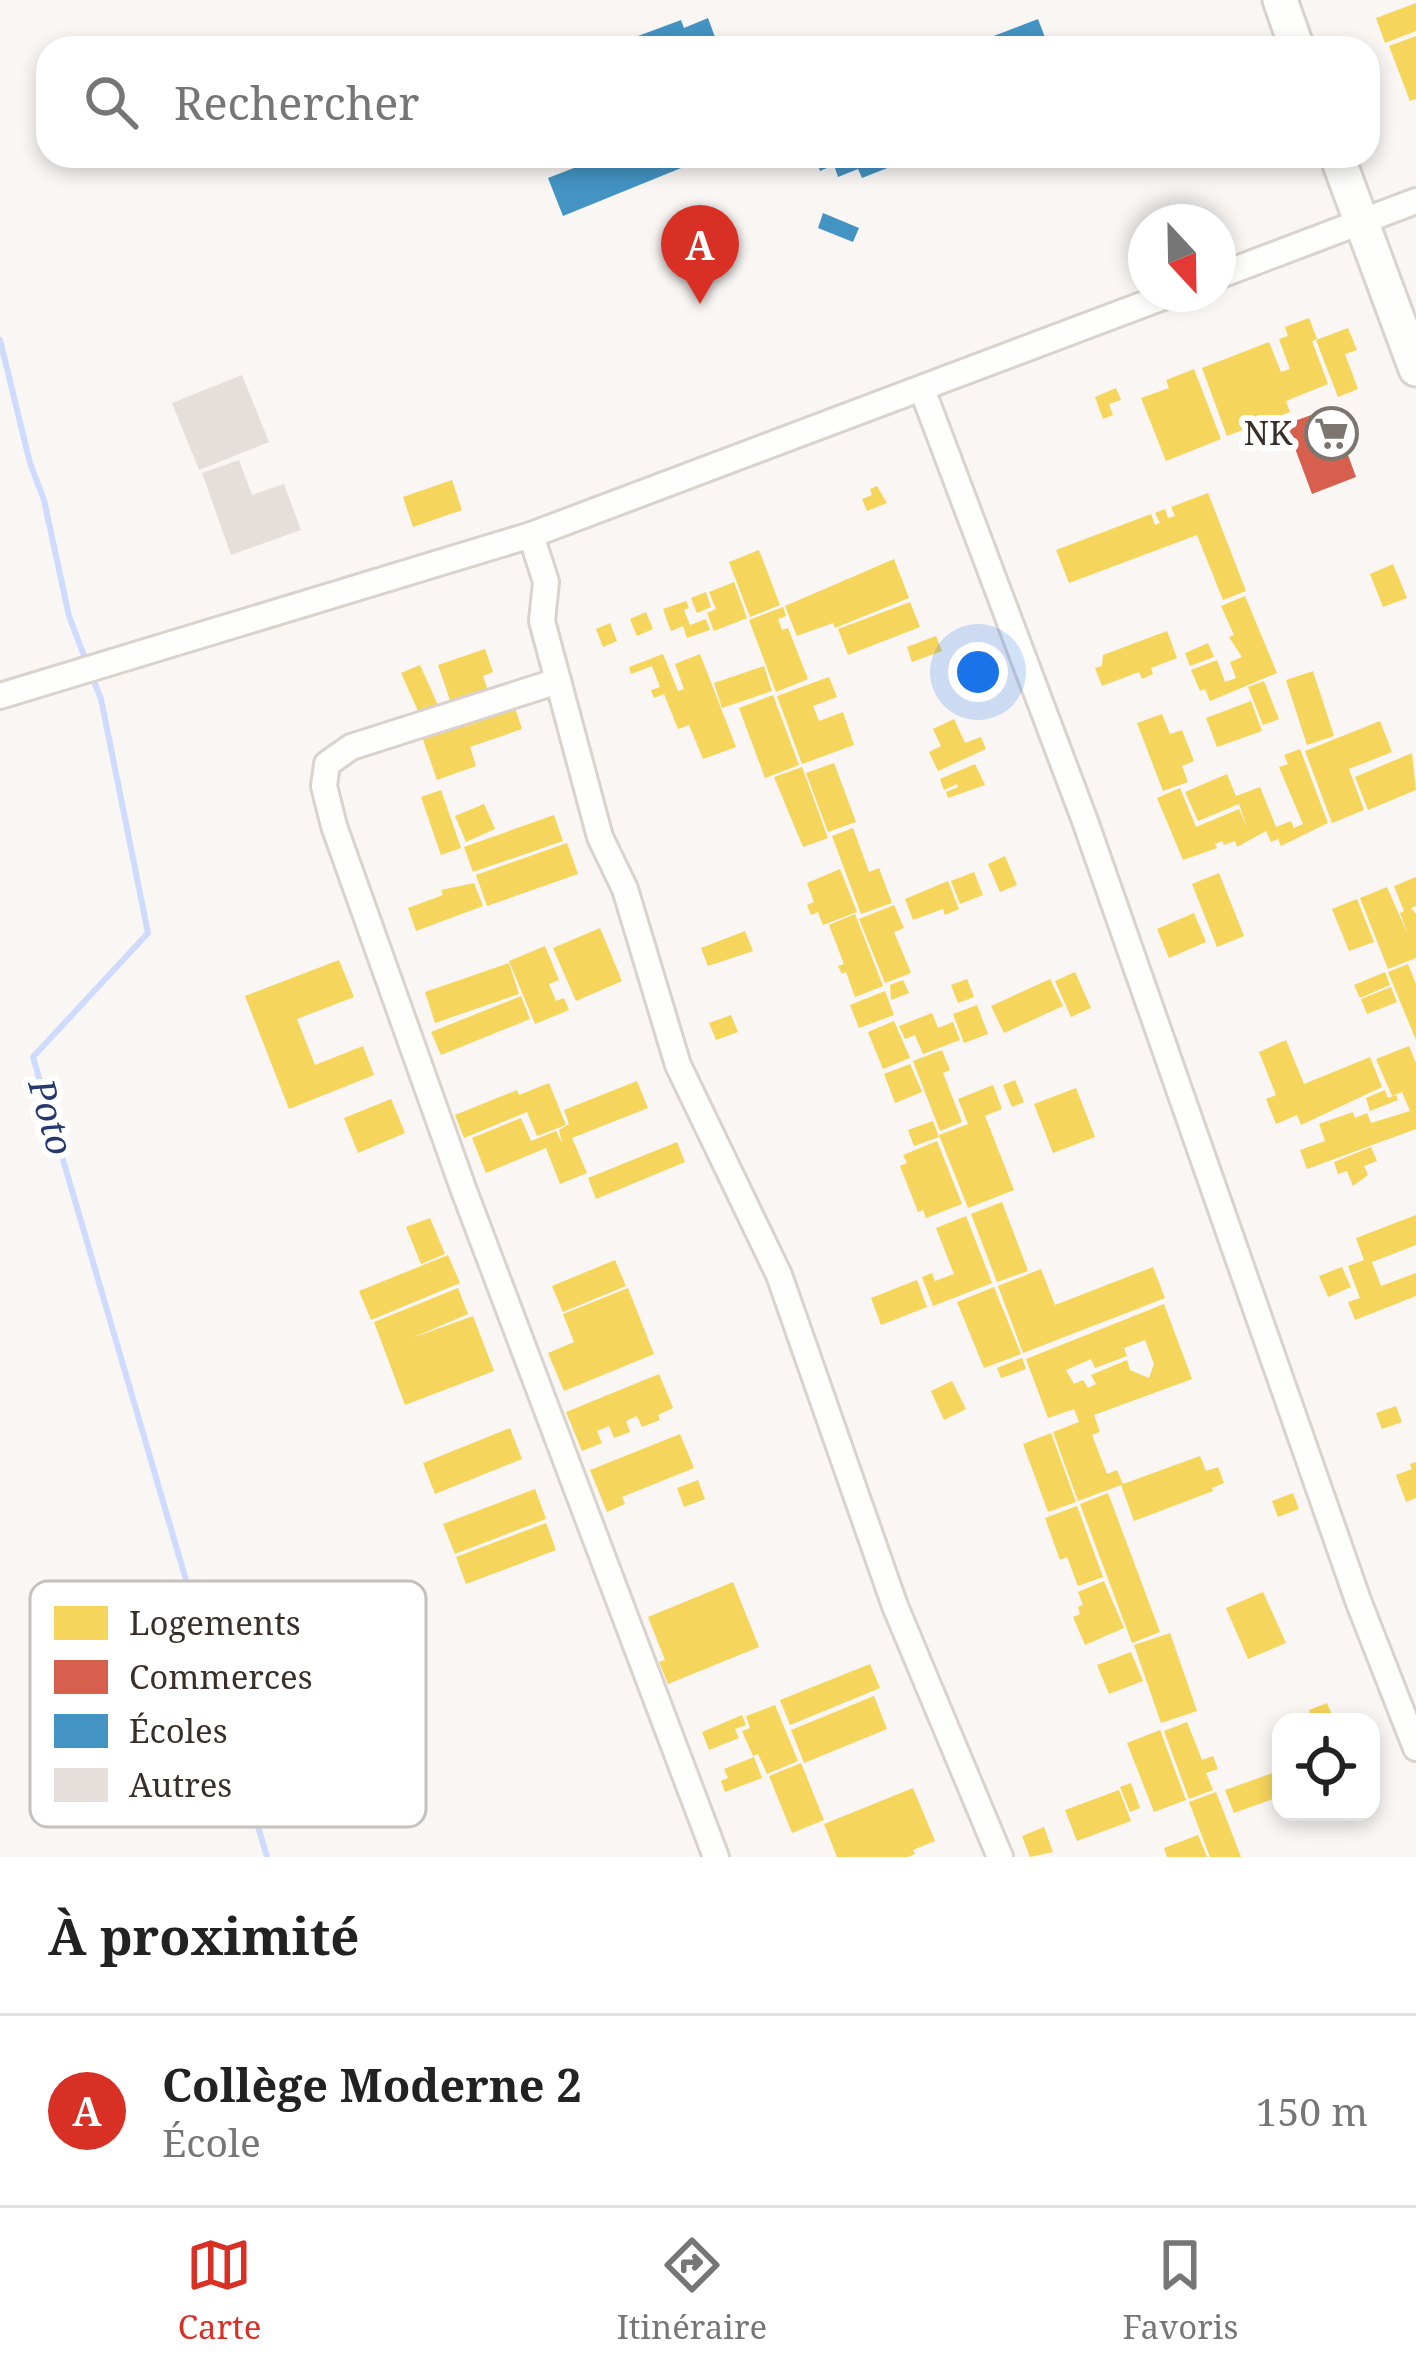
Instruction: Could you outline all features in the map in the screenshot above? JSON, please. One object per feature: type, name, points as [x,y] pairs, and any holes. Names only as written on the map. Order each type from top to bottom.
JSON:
[{"type":"street","points":[[1280,0],[1294,36]]},
{"type":"street","points":[[1341,168],[1416,369]]},
{"type":"street","points":[[1236,269],[1416,201]]},
{"type":"street","points":[[0,696],[531,535],[1128,310]]},
{"type":"street","points":[[922,389],[1084,821],[1342,1558],[1416,1748]]},
{"type":"street","points":[[531,535],[546,582],[542,621],[600,837],[625,890],[678,1065],[779,1275],[895,1606],[1000,1857]]},
{"type":"street","points":[[558,681],[351,747],[327,764],[324,785],[334,826],[463,1188],[716,1857]]},
{"type":"building: Logements","points":[[1416,3],[1416,31],[1385,43],[1376,18]]},
{"type":"building: Logements","points":[[1416,36],[1416,99],[1410,101],[1389,46]]},
{"type":"building: Logements","points":[[1309,318],[1328,384],[1286,401],[1290,412],[1227,436],[1202,368],[1269,342],[1281,372],[1290,369],[1279,339],[1288,336],[1285,327]]},
{"type":"building: Logements","points":[[1348,328],[1357,350],[1345,354],[1358,389],[1338,397],[1316,340]]},
{"type":"building: Logements","points":[[1194,369],[1221,439],[1166,461],[1141,398],[1169,388],[1166,380]]},
{"type":"building: Logements","points":[[1116,388],[1121,400],[1109,404],[1113,415],[1103,419],[1095,397]]},
{"type":"building: Logements","points":[[452,480],[462,510],[413,527],[403,497]]},
{"type":"building: Logements","points":[[877,486],[887,503],[867,511],[862,499]]},
{"type":"building: Logements","points":[[1208,493],[1246,591],[1223,600],[1197,535],[1069,583],[1056,550],[1151,514],[1155,525],[1160,523],[1155,513],[1165,509],[1168,518],[1175,516],[1171,507]]},
{"type":"building: Logements","points":[[759,550],[780,605],[750,617],[729,562]]},
{"type":"building: Logements","points":[[894,559],[909,598],[835,628],[833,623],[797,636],[785,606]]},
{"type":"building: Logements","points":[[1393,564],[1407,598],[1383,607],[1370,574]]},
{"type":"building: Logements","points":[[734,582],[747,618],[714,631],[707,613],[716,609],[709,592]]},
{"type":"building: Logements","points":[[706,592],[711,607],[697,613],[691,598]]},
{"type":"building: Logements","points":[[1245,596],[1277,673],[1210,701],[1191,670],[1217,660],[1225,682],[1236,678],[1230,662],[1242,657],[1229,637],[1234,635],[1221,606]]},
{"type":"building: Logements","points":[[686,601],[690,625],[706,619],[710,630],[687,638],[683,626],[671,631],[663,609]]},
{"type":"building: Logements","points":[[910,602],[920,627],[848,655],[838,629]]},
{"type":"building: Logements","points":[[783,607],[786,616],[778,619],[782,630],[788,628],[808,679],[776,692],[749,620]]},
{"type":"building: Logements","points":[[646,612],[653,629],[637,636],[630,619]]},
{"type":"building: Logements","points":[[610,623],[617,641],[603,647],[596,629]]},
{"type":"building: Logements","points":[[1167,631],[1177,658],[1151,668],[1153,674],[1142,679],[1139,672],[1102,686],[1095,668],[1102,666],[1103,655]]},
{"type":"building: Logements","points":[[936,636],[942,651],[912,662],[907,647]]},
{"type":"building: Logements","points":[[1208,643],[1214,657],[1190,666],[1185,653]]},
{"type":"building: Logements","points":[[485,649],[493,672],[483,676],[489,694],[452,706],[438,665]]},
{"type":"building: Logements","points":[[663,654],[678,691],[684,689],[675,664],[700,654],[736,747],[703,759],[689,725],[678,729],[664,694],[654,698],[651,690],[660,687],[652,666],[631,674],[629,667]]},
{"type":"building: Logements","points":[[420,665],[442,714],[423,722],[401,673]]},
{"type":"building: Logements","points":[[764,666],[772,691],[722,708],[714,683]]},
{"type":"building: Logements","points":[[1313,671],[1334,736],[1307,745],[1286,680]]},
{"type":"building: Logements","points":[[829,677],[837,697],[813,706],[819,721],[843,712],[854,745],[802,764],[777,696]]},
{"type":"building: Logements","points":[[1264,681],[1279,719],[1263,725],[1248,687]]},
{"type":"building: Logements","points":[[773,695],[799,765],[765,778],[739,708]]},
{"type":"building: Logements","points":[[511,696],[522,729],[470,747],[476,766],[437,780],[419,728]]},
{"type":"building: Logements","points":[[1251,701],[1262,731],[1217,747],[1206,718]]},
{"type":"building: Logements","points":[[1162,714],[1170,734],[1182,730],[1194,761],[1182,766],[1188,782],[1163,791],[1137,723]]},
{"type":"building: Logements","points":[[954,719],[965,743],[981,737],[986,749],[938,771],[929,752],[941,746],[933,729]]},
{"type":"building: Logements","points":[[1380,721],[1392,752],[1349,769],[1364,810],[1332,823],[1305,751]]},
{"type":"building: Logements","points":[[1300,749],[1328,823],[1281,846],[1278,839],[1271,842],[1266,831],[1237,847],[1235,841],[1224,845],[1222,841],[1215,844],[1217,848],[1183,860],[1157,798],[1180,788],[1196,827],[1239,809],[1247,828],[1239,804],[1198,821],[1185,792],[1227,774],[1236,796],[1260,787],[1276,827],[1291,821],[1294,828],[1303,824],[1279,767],[1288,764],[1284,755]]},
{"type":"building: Logements","points":[[1412,753],[1416,790],[1368,810],[1355,777]]},
{"type":"building: Logements","points":[[834,763],[856,822],[828,832],[806,773]]},
{"type":"building: Logements","points":[[975,764],[985,785],[948,798],[946,792],[957,784],[944,790],[940,779]]},
{"type":"building: Logements","points":[[802,767],[828,838],[803,847],[774,777]]},
{"type":"building: Logements","points":[[441,790],[461,848],[441,855],[421,797]]},
{"type":"building: Logements","points":[[484,804],[495,829],[466,842],[455,816]]},
{"type":"building: Logements","points":[[554,815],[563,841],[473,872],[464,847]]},
{"type":"building: Logements","points":[[853,828],[869,872],[879,868],[892,903],[861,914],[832,836]]},
{"type":"building: Logements","points":[[567,843],[578,874],[487,906],[476,875]]},
{"type":"building: Logements","points":[[1005,856],[1017,885],[1000,892],[988,864]]},
{"type":"building: Logements","points":[[840,869],[857,912],[823,925],[818,912],[811,915],[807,905],[814,902],[807,883]]},
{"type":"building: Logements","points":[[974,872],[983,895],[960,904],[951,881]]},
{"type":"building: Logements","points":[[1219,873],[1244,936],[1217,947],[1192,884]]},
{"type":"building: Logements","points":[[1416,877],[1416,906],[1411,908],[1416,914],[1416,958],[1388,969],[1360,898],[1387,887],[1408,935],[1394,886]]},
{"type":"building: Logements","points":[[948,881],[959,909],[945,915],[943,909],[913,920],[905,899]]},
{"type":"building: Logements","points":[[474,883],[483,906],[416,931],[408,908],[443,895],[441,890]]},
{"type":"building: Logements","points":[[1357,899],[1374,942],[1349,951],[1332,909]]},
{"type":"building: Logements","points":[[894,905],[904,928],[894,932],[911,973],[885,983],[859,919]]},
{"type":"building: Logements","points":[[1194,913],[1206,942],[1169,958],[1157,929]]},
{"type":"building: Logements","points":[[855,914],[883,986],[855,997],[846,972],[842,974],[838,966],[844,964],[829,925]]},
{"type":"building: Logements","points":[[600,928],[622,981],[576,1001],[553,948]]},
{"type":"building: Logements","points":[[745,931],[753,951],[708,966],[701,948]]},
{"type":"building: Logements","points":[[545,946],[559,980],[549,984],[556,1001],[564,998],[569,1010],[535,1024],[509,961]]},
{"type":"building: Logements","points":[[339,960],[354,997],[297,1019],[315,1065],[363,1046],[374,1075],[289,1109],[245,996]]},
{"type":"building: Logements","points":[[509,963],[519,994],[435,1023],[425,992]]},
{"type":"building: Logements","points":[[1408,964],[1416,984],[1416,1040],[1388,972]]},
{"type":"building: Logements","points":[[1075,972],[1091,1008],[1071,1017],[1055,981]]},
{"type":"building: Logements","points":[[1385,972],[1390,985],[1360,998],[1354,985]]},
{"type":"building: Logements","points":[[967,979],[974,997],[958,1003],[951,985]]},
{"type":"building: Logements","points":[[1050,979],[1063,1006],[1004,1033],[991,1006]]},
{"type":"building: Logements","points":[[903,980],[909,993],[891,1000],[890,985]]},
{"type":"building: Logements","points":[[1391,987],[1397,1002],[1367,1014],[1361,999]]},
{"type":"building: Logements","points":[[885,991],[894,1015],[859,1028],[850,1005]]},
{"type":"building: Logements","points":[[521,996],[530,1019],[441,1055],[431,1032]]},
{"type":"building: Logements","points":[[977,1005],[988,1034],[964,1043],[953,1014]]},
{"type":"building: Logements","points":[[932,1013],[938,1028],[953,1022],[960,1040],[923,1054],[915,1035],[905,1039],[899,1026]]},
{"type":"building: Logements","points":[[731,1015],[738,1032],[716,1040],[709,1023]]},
{"type":"building: Logements","points":[[894,1021],[910,1058],[883,1069],[868,1032]]},
{"type":"building: Logements","points":[[1286,1040],[1304,1084],[1370,1057],[1382,1087],[1301,1125],[1297,1115],[1276,1124],[1266,1099],[1276,1095],[1259,1052]]},
{"type":"building: Logements","points":[[1409,1046],[1416,1063],[1416,1129],[1307,1169],[1300,1150],[1325,1141],[1319,1124],[1353,1112],[1355,1118],[1367,1113],[1371,1123],[1410,1111],[1402,1092],[1392,1096],[1376,1059]]},
{"type":"building: Logements","points":[[942,1050],[950,1070],[943,1073],[962,1122],[940,1131],[913,1061]]},
{"type":"building: Logements","points":[[910,1064],[922,1092],[895,1103],[884,1074]]},
{"type":"building: Logements","points":[[1015,1080],[1024,1102],[1012,1107],[1003,1085]]},
{"type":"building: Logements","points":[[637,1081],[648,1108],[572,1138],[587,1173],[560,1184],[546,1148],[486,1173],[472,1138],[521,1118],[531,1141],[556,1131],[562,1143],[559,1130],[569,1124],[564,1110]]},
{"type":"building: Logements","points":[[549,1083],[566,1125],[537,1136],[527,1112],[464,1138],[455,1115],[517,1090],[519,1095]]},
{"type":"building: Logements","points":[[993,1085],[1002,1109],[985,1116],[1014,1190],[968,1208],[939,1135],[968,1124],[958,1099]]},
{"type":"building: Logements","points":[[1076,1088],[1095,1137],[1053,1153],[1034,1104]]},
{"type":"building: Logements","points":[[1385,1090],[1388,1098],[1396,1095],[1398,1100],[1370,1111],[1366,1098]]},
{"type":"building: Logements","points":[[391,1099],[405,1133],[358,1153],[344,1118]]},
{"type":"building: Logements","points":[[933,1121],[939,1137],[914,1146],[908,1130]]},
{"type":"building: Logements","points":[[937,1141],[962,1204],[926,1218],[923,1210],[918,1212],[900,1166],[907,1163],[903,1155]]},
{"type":"building: Logements","points":[[677,1142],[685,1162],[596,1199],[588,1178]]},
{"type":"building: Logements","points":[[1371,1147],[1377,1161],[1364,1166],[1368,1175],[1353,1186],[1347,1171],[1338,1174],[1334,1162]]},
{"type":"building: Logements","points":[[1002,1202],[1028,1271],[997,1282],[971,1214]]},
{"type":"building: Logements","points":[[1416,1215],[1416,1245],[1372,1262],[1381,1286],[1416,1273],[1416,1296],[1355,1320],[1348,1302],[1360,1298],[1348,1266],[1364,1260],[1356,1238]]},
{"type":"building: Logements","points":[[966,1216],[992,1283],[933,1306],[922,1277],[932,1273],[935,1281],[954,1274],[936,1228]]},
{"type":"building: Logements","points":[[430,1218],[445,1254],[421,1264],[406,1227]]},
{"type":"building: Logements","points":[[448,1255],[460,1283],[371,1320],[359,1291]]},
{"type":"building: Logements","points":[[615,1260],[626,1286],[563,1312],[552,1286]]},
{"type":"building: Logements","points":[[1153,1267],[1165,1298],[1023,1353],[998,1286],[1041,1269],[1055,1305]]},
{"type":"building: Logements","points":[[1342,1267],[1351,1287],[1328,1297],[1319,1276]]},
{"type":"building: Logements","points":[[917,1280],[927,1307],[881,1325],[871,1298]]},
{"type":"building: Logements","points":[[994,1287],[1021,1354],[984,1368],[957,1302]]},
{"type":"building: Logements","points":[[458,1288],[468,1314],[412,1338],[473,1316],[494,1371],[405,1405],[374,1322]]},
{"type":"building: Logements","points":[[628,1288],[654,1354],[564,1391],[548,1353],[574,1342],[563,1314]]},
{"type":"building: Logements","points":[[1164,1304],[1192,1379],[1094,1415],[1100,1432],[1092,1435],[1107,1474],[1117,1470],[1123,1484],[1200,1456],[1206,1471],[1218,1467],[1224,1483],[1134,1521],[1121,1485],[1078,1501],[1053,1432],[1079,1422],[1074,1409],[1048,1418],[1026,1359]],"holes":[[[1145,1340],[1154,1364],[1149,1378],[1130,1370],[1127,1360],[1091,1375],[1096,1384],[1088,1388],[1083,1380],[1074,1384],[1066,1370],[1091,1359],[1095,1368],[1127,1356],[1124,1348]]]},
{"type":"building: Logements","points":[[1022,1358],[1026,1369],[1001,1378],[997,1368]]},
{"type":"building: Logements","points":[[659,1374],[673,1408],[642,1427],[637,1416],[626,1421],[630,1432],[614,1438],[609,1426],[597,1431],[602,1443],[582,1451],[566,1412]]},
{"type":"building: Logements","points":[[952,1381],[966,1409],[944,1420],[931,1391]]},
{"type":"building: Logements","points":[[1396,1406],[1402,1422],[1382,1429],[1376,1413]]},
{"type":"building: Logements","points":[[510,1428],[522,1459],[435,1494],[423,1463]]},
{"type":"building: Logements","points":[[1051,1433],[1076,1502],[1048,1512],[1023,1444]]},
{"type":"building: Logements","points":[[680,1434],[694,1468],[622,1497],[625,1504],[607,1512],[590,1470]]},
{"type":"building: Logements","points":[[1416,1462],[1416,1498],[1406,1502],[1396,1475],[1412,1469],[1410,1464]]},
{"type":"building: Logements","points":[[698,1480],[705,1499],[684,1507],[677,1488]]},
{"type":"building: Logements","points":[[535,1489],[546,1519],[455,1554],[443,1524]]},
{"type":"building: Logements","points":[[1108,1493],[1160,1632],[1132,1643],[1080,1504]]},
{"type":"building: Logements","points":[[1293,1493],[1299,1509],[1278,1517],[1272,1501]]},
{"type":"building: Logements","points":[[1077,1506],[1103,1577],[1078,1586],[1067,1557],[1060,1560],[1045,1518]]},
{"type":"building: Logements","points":[[546,1523],[556,1550],[466,1584],[456,1557]]},
{"type":"building: Logements","points":[[1104,1581],[1124,1628],[1085,1645],[1073,1617],[1083,1605],[1078,1592]]},
{"type":"building: Logements","points":[[733,1582],[759,1647],[668,1684],[659,1662],[665,1660],[648,1617]]},
{"type":"building: Logements","points":[[1263,1592],[1286,1643],[1248,1659],[1226,1608]]},
{"type":"building: Logements","points":[[1170,1633],[1197,1711],[1161,1723],[1134,1645]]},
{"type":"building: Logements","points":[[1131,1652],[1143,1681],[1109,1694],[1097,1665]]},
{"type":"building: Logements","points":[[870,1664],[880,1688],[790,1725],[780,1700]]},
{"type":"building: Logements","points":[[874,1696],[887,1729],[804,1763],[791,1730]]},
{"type":"building: Logements","points":[[1327,1703],[1331,1713],[1310,1713]]},
{"type":"building: Logements","points":[[775,1705],[798,1761],[767,1774],[742,1731],[750,1728],[746,1716]]},
{"type":"building: Logements","points":[[742,1715],[746,1725],[735,1729],[739,1738],[709,1750],[702,1732]]},
{"type":"building: Logements","points":[[1187,1722],[1202,1760],[1213,1756],[1218,1769],[1206,1773],[1213,1790],[1189,1799],[1164,1731]]},
{"type":"building: Logements","points":[[1160,1730],[1186,1800],[1154,1812],[1127,1743]]},
{"type":"building: Logements","points":[[754,1757],[762,1778],[725,1792],[721,1781],[728,1778],[724,1769]]},
{"type":"building: Logements","points":[[801,1763],[824,1820],[792,1833],[769,1776]]},
{"type":"building: Logements","points":[[1272,1773],[1272,1799],[1234,1813],[1225,1790]]},
{"type":"building: Logements","points":[[1131,1783],[1140,1808],[1130,1812],[1120,1787]]},
{"type":"building: Logements","points":[[913,1788],[935,1841],[908,1857],[837,1857],[824,1824]]},
{"type":"building: Logements","points":[[1119,1790],[1131,1821],[1077,1841],[1065,1810]]},
{"type":"building: Logements","points":[[1216,1792],[1241,1857],[1210,1857],[1189,1802]]},
{"type":"building: Logements","points":[[1044,1827],[1053,1852],[1030,1857],[1022,1836]]},
{"type":"building: Logements","points":[[1198,1835],[1207,1857],[1167,1857],[1164,1848]]},
{"type":"building: Commerces","points":[[1331,408],[1356,477],[1312,494],[1286,424]]},
{"type":"building: Écoles","points":[[708,18],[715,36],[638,36],[681,20],[684,28]]},
{"type":"building: Écoles","points":[[1038,19],[1044,36],[993,36]]},
{"type":"building: Écoles","points":[[574,168],[681,168],[563,216],[548,178]]},
{"type":"building: Écoles","points":[[835,168],[887,168],[862,178],[858,169],[838,177]]},
{"type":"building: Écoles","points":[[823,213],[859,228],[853,242],[818,228]]},
{"type":"building: Autres","points":[[242,375],[269,442],[199,470],[172,403]]},
{"type":"building: Autres","points":[[239,460],[252,495],[284,484],[301,530],[231,555],[202,473]]},
{"type":"waterway","name":"Poto","points":[[0,340],[30,463],[44,500],[69,616],[86,661]]},
{"type":"waterway","name":"Poto","points":[[91,674],[101,699],[148,933],[33,1057],[186,1581]]},
{"type":"waterway","name":"Poto","points":[[258,1827],[267,1857]]},
{"type":"place","name":"Collège Moderne 2","points":[[700,304]]},
{"type":"place","name":"NK","points":[[1331,433]]}]
